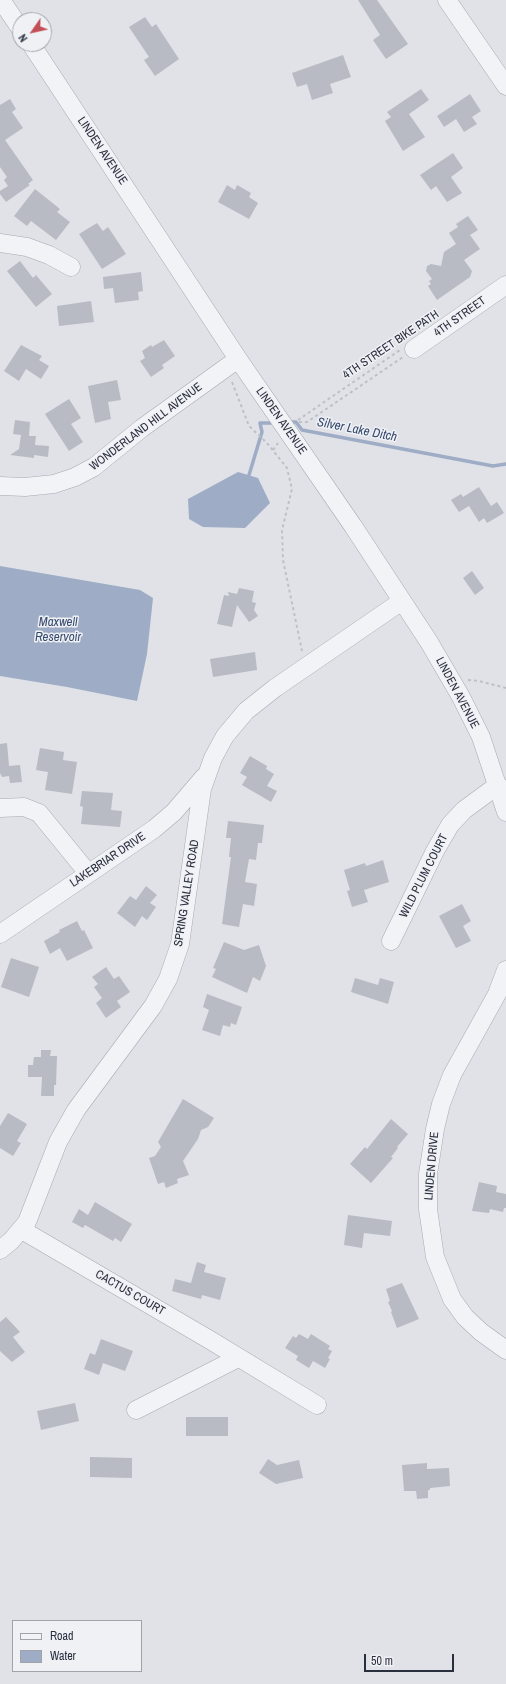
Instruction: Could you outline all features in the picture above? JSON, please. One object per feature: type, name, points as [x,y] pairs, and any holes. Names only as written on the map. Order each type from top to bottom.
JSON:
[{"type":"street","points":[[1,0],[12,16]]},
{"type":"street","points":[[447,0],[506,86]]},
{"type":"street","name":"LINDEN AVENUE","points":[[36,52],[238,359],[353,526],[450,679],[481,738],[506,812]]},
{"type":"street","points":[[0,243],[27,247],[49,254],[71,267]]},
{"type":"street","name":"4TH STREET","points":[[408,349],[506,285]]},
{"type":"street","name":"WONDERLAND HILL AVENUE","points":[[0,486],[25,487],[54,484],[75,477],[94,467],[142,428],[238,359]]},
{"type":"street","name":"SPRING VALLEY ROAD","points":[[0,1250],[22,1230],[58,1142],[76,1110],[153,1006],[168,978],[180,944],[202,789],[213,758],[225,736],[246,711],[305,668],[402,602]]},
{"type":"street","name":"LAKEBRIAR DRIVE","points":[[0,934],[164,821],[174,812],[206,775]]},
{"type":"street","name":"WILD PLUM COURT","points":[[391,941],[435,850],[450,825],[464,810],[498,785]]},
{"type":"street","points":[[0,808],[24,807],[39,813],[88,874]]},
{"type":"street","name":"LINDEN DRIVE","points":[[506,970],[496,994],[452,1075],[441,1104],[434,1129],[428,1174],[428,1209],[435,1257],[446,1289],[465,1317],[481,1332],[506,1350]]},
{"type":"street","name":"CACTUS COURT","points":[[22,1230],[317,1405]]},
{"type":"street","points":[[136,1410],[238,1358]]},
{"type":"path","name":"4TH STREET BIKE PATH","points":[[408,349],[307,422],[296,422],[408,349]]},
{"type":"path","points":[[224,369],[235,388],[238,401],[249,426],[267,443],[287,468],[292,489],[282,530],[283,560],[305,668]]},
{"type":"path","points":[[450,679],[479,681],[506,688]]},
{"type":"water","points":[[238,472],[258,478],[270,503],[245,528],[203,527],[189,519],[188,499]]},
{"type":"water","name":"Maxwell Reservoir","points":[[0,566],[140,590],[153,598],[147,654],[137,701],[67,687],[0,676]]},
{"type":"building","points":[[358,0],[377,0],[408,44],[386,59],[373,40],[380,35]]},
{"type":"building","points":[[145,17],[152,27],[156,24],[179,59],[155,76],[144,60],[149,57],[129,27]]},
{"type":"building","points":[[343,55],[351,77],[330,84],[333,93],[312,100],[307,84],[297,87],[292,73]]},
{"type":"building","points":[[421,89],[429,100],[409,114],[425,137],[403,151],[385,121],[391,117],[387,112]]},
{"type":"building","points":[[470,94],[481,111],[472,117],[477,124],[464,132],[456,119],[444,127],[437,116]]},
{"type":"building","points":[[10,99],[16,109],[12,112],[23,128],[5,140],[33,180],[28,184],[30,185],[6,202],[0,194],[0,191],[8,186],[4,180],[7,177],[0,167],[0,105]]},
{"type":"building","points":[[453,153],[463,168],[451,177],[462,193],[447,202],[436,186],[431,190],[420,175]]},
{"type":"building","points":[[227,185],[235,190],[237,185],[251,193],[249,197],[258,203],[249,219],[218,202]]},
{"type":"building","points":[[35,189],[60,209],[57,212],[70,222],[56,240],[31,221],[27,226],[14,216]]},
{"type":"building","points":[[468,216],[478,230],[470,235],[480,249],[464,260],[472,271],[470,277],[437,300],[428,286],[431,284],[429,281],[432,279],[426,271],[427,266],[431,264],[441,266],[444,252],[456,244],[449,233],[458,227],[456,224]]},
{"type":"building","points":[[97,223],[103,231],[108,227],[126,254],[102,269],[79,234]]},
{"type":"building","points":[[20,261],[33,278],[36,275],[52,294],[36,307],[7,271]]},
{"type":"building","points":[[141,272],[143,291],[138,292],[139,300],[115,303],[113,288],[104,289],[103,277]]},
{"type":"building","points":[[91,301],[94,322],[59,326],[57,306]]},
{"type":"building","points":[[164,340],[175,356],[162,365],[164,368],[151,377],[140,361],[145,358],[142,351],[151,345],[152,347]]},
{"type":"building","points":[[21,345],[42,356],[39,360],[49,366],[41,379],[26,369],[19,381],[4,371]]},
{"type":"building","points":[[117,380],[121,400],[108,402],[111,419],[95,423],[88,386]]},
{"type":"building","points":[[69,399],[81,418],[71,424],[83,442],[69,451],[45,414]]},
{"type":"building","points":[[15,420],[30,422],[29,436],[36,436],[35,445],[49,446],[48,457],[34,455],[34,458],[10,455],[19,449],[21,435],[13,434]]},
{"type":"building","points":[[479,487],[491,506],[497,502],[504,513],[487,523],[484,518],[479,522],[469,506],[459,512],[451,500],[461,494],[463,497]]},
{"type":"building","points":[[472,571],[484,588],[475,595],[463,578]]},
{"type":"building","points":[[239,588],[254,591],[252,602],[256,603],[254,610],[258,616],[249,622],[237,605],[232,627],[217,624],[224,595],[229,596],[228,592],[237,594]]},
{"type":"building","points":[[255,652],[257,670],[213,677],[210,659]]},
{"type":"building","points":[[7,743],[9,766],[20,765],[22,782],[10,783],[9,776],[2,777],[0,773],[0,744]]},
{"type":"building","points":[[40,748],[64,752],[63,760],[77,762],[72,794],[45,790],[48,772],[36,770]]},
{"type":"building","points":[[250,756],[267,766],[266,769],[274,774],[267,786],[277,791],[271,802],[242,785],[247,777],[240,773]]},
{"type":"building","points":[[82,791],[113,793],[111,810],[122,811],[120,827],[81,824],[83,807],[80,806]]},
{"type":"building","points":[[228,821],[264,825],[262,843],[258,843],[256,860],[249,859],[245,882],[257,884],[254,906],[243,904],[239,927],[222,924],[231,857],[229,857],[231,838],[226,838]]},
{"type":"building","points":[[383,860],[389,882],[364,890],[368,902],[352,907],[347,891],[350,890],[344,870],[365,863],[366,866]]},
{"type":"building","points":[[146,886],[157,895],[150,903],[156,907],[147,920],[142,916],[135,927],[117,913],[130,896],[136,900]]},
{"type":"building","points":[[462,904],[471,921],[463,926],[471,941],[456,948],[439,916]]},
{"type":"building","points":[[77,921],[82,931],[84,930],[93,948],[67,961],[60,948],[50,954],[44,941],[60,932],[59,930]]},
{"type":"building","points":[[224,942],[244,950],[259,945],[266,966],[260,981],[253,977],[247,993],[212,977],[216,969],[213,968]]},
{"type":"building","points":[[11,958],[39,967],[29,997],[1,987]]},
{"type":"building","points":[[106,967],[114,979],[119,976],[130,992],[117,1001],[121,1007],[106,1018],[96,1003],[102,998],[94,987],[98,984],[92,977]]},
{"type":"building","points":[[355,978],[378,985],[380,978],[394,982],[388,1004],[351,992]]},
{"type":"building","points":[[207,994],[242,1007],[236,1025],[231,1023],[230,1027],[223,1025],[220,1036],[202,1030],[209,1010],[203,1007]]},
{"type":"building","points":[[41,1050],[51,1050],[50,1056],[57,1056],[54,1096],[41,1096],[42,1077],[28,1077],[28,1065],[33,1065],[34,1057],[41,1057]]},
{"type":"building","points":[[183,1099],[214,1118],[208,1127],[201,1130],[198,1139],[183,1161],[189,1175],[177,1179],[178,1183],[166,1188],[164,1182],[158,1184],[149,1158],[155,1156],[161,1147],[158,1142]]},
{"type":"building","points":[[8,1113],[27,1124],[17,1141],[21,1143],[13,1156],[0,1148],[0,1126]]},
{"type":"building","points":[[391,1119],[408,1134],[397,1147],[398,1148],[391,1157],[393,1158],[371,1183],[350,1164],[365,1147],[367,1149]]},
{"type":"building","points":[[479,1182],[497,1186],[496,1192],[506,1194],[506,1208],[504,1208],[503,1212],[490,1209],[489,1213],[472,1211]]},
{"type":"building","points":[[95,1202],[132,1224],[121,1242],[115,1238],[113,1241],[85,1225],[83,1228],[72,1222],[79,1209],[88,1215]]},
{"type":"building","points":[[348,1215],[392,1221],[390,1236],[364,1233],[362,1248],[344,1245]]},
{"type":"building","points":[[197,1262],[206,1265],[204,1272],[226,1278],[220,1300],[202,1295],[201,1299],[172,1291],[175,1279],[191,1283]]},
{"type":"building","points":[[402,1283],[419,1319],[397,1328],[388,1302],[390,1301],[386,1289]]},
{"type":"building","points":[[6,1317],[20,1332],[13,1337],[25,1352],[12,1362],[0,1351],[0,1322]]},
{"type":"building","points":[[299,1334],[308,1339],[311,1334],[330,1346],[328,1349],[332,1351],[325,1368],[313,1361],[309,1368],[296,1360],[298,1356],[285,1348],[293,1336],[296,1338]]},
{"type":"building","points":[[101,1339],[133,1351],[125,1371],[103,1363],[99,1375],[84,1369],[90,1353],[95,1355]]},
{"type":"building","points":[[75,1403],[79,1421],[41,1430],[37,1411]]},
{"type":"building","points":[[186,1417],[228,1417],[228,1436],[186,1436]]},
{"type":"building","points":[[90,1457],[132,1458],[132,1478],[90,1477]]},
{"type":"building","points":[[268,1459],[277,1465],[299,1460],[303,1478],[276,1484],[259,1473]]},
{"type":"building","points":[[427,1463],[427,1469],[449,1468],[450,1486],[430,1488],[430,1490],[428,1490],[428,1498],[417,1499],[416,1491],[404,1491],[402,1465]]},
{"type":"waterway","name":"Silver Lake Ditch","points":[[289,422],[296,422],[302,430],[493,466],[506,464]]},
{"type":"waterway","name":"Silver Lake Ditch","points":[[249,475],[262,432],[260,423],[274,423]]}]
